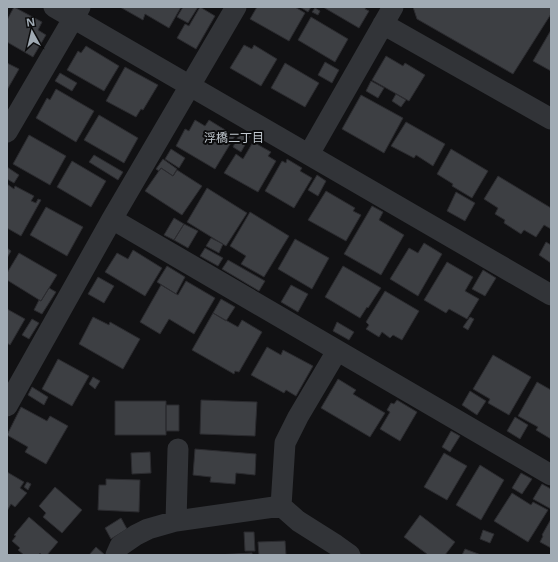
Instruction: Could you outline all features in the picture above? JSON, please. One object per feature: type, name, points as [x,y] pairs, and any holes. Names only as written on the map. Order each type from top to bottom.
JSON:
[{"type":"street","points":[[54,7],[77,12],[190,87],[309,154],[551,295]]},
{"type":"street","points":[[7,406],[112,219],[236,7]]},
{"type":"street","points":[[7,132],[77,12]]},
{"type":"street","points":[[309,154],[388,15],[551,120]]},
{"type":"street","points":[[112,219],[551,475]]},
{"type":"street","points":[[281,506],[285,444],[298,416],[337,351]]},
{"type":"street","points":[[176,521],[178,449]]},
{"type":"street","points":[[116,555],[120,546],[148,529],[176,521],[281,506],[298,521],[350,555]]},
{"type":"building","points":[[14,7],[42,22],[38,30],[46,35],[33,57],[7,42],[7,20]]},
{"type":"building","points":[[120,7],[181,7],[169,28],[145,14],[143,20]]},
{"type":"building","points":[[183,7],[198,7],[188,23],[177,17]]},
{"type":"building","points":[[200,7],[215,16],[196,49],[177,38],[185,24],[189,26]]},
{"type":"building","points":[[257,7],[295,7],[305,13],[289,41],[250,19]]},
{"type":"building","points":[[300,7],[311,7],[308,12]]},
{"type":"building","points":[[323,7],[366,7],[365,9],[369,11],[359,28]]},
{"type":"building","points":[[413,7],[551,7],[551,14],[513,74],[417,19]]},
{"type":"building","points":[[315,8],[320,11],[318,15],[312,12]]},
{"type":"building","points":[[311,17],[348,39],[335,62],[298,40]]},
{"type":"building","points":[[551,30],[551,71],[533,61]]},
{"type":"building","points":[[244,45],[252,49],[254,45],[277,59],[261,86],[230,68]]},
{"type":"building","points":[[86,46],[119,66],[104,91],[67,70],[78,51],[81,53]]},
{"type":"building","points":[[386,56],[403,66],[405,63],[425,75],[409,101],[372,80]]},
{"type":"building","points":[[325,62],[339,70],[332,83],[318,75]]},
{"type":"building","points":[[7,63],[19,69],[7,90]]},
{"type":"building","points":[[285,63],[319,83],[305,107],[271,88]]},
{"type":"building","points":[[125,67],[158,85],[143,110],[141,109],[136,117],[106,101]]},
{"type":"building","points":[[60,73],[77,83],[72,91],[55,81]]},
{"type":"building","points":[[371,81],[384,88],[378,98],[366,91]]},
{"type":"building","points":[[56,89],[94,111],[76,142],[36,118],[47,98],[50,100]]},
{"type":"building","points":[[396,94],[406,100],[401,107],[392,101]]},
{"type":"building","points":[[361,95],[403,118],[384,153],[342,129]]},
{"type":"building","points":[[99,115],[138,138],[124,163],[84,140]]},
{"type":"building","points":[[195,120],[205,126],[209,120],[235,136],[215,169],[176,146],[185,129],[189,131]]},
{"type":"building","points":[[406,122],[445,144],[433,166],[416,155],[414,158],[391,146]]},
{"type":"building","points":[[241,131],[250,136],[241,152],[233,147]]},
{"type":"building","points":[[29,135],[66,156],[50,185],[13,164]]},
{"type":"building","points":[[253,142],[271,152],[268,156],[276,161],[258,192],[224,173],[236,154],[243,159]]},
{"type":"building","points":[[171,149],[185,158],[179,168],[165,159]]},
{"type":"building","points":[[451,149],[488,171],[472,198],[452,186],[453,184],[437,174]]},
{"type":"building","points":[[94,155],[123,172],[118,180],[89,162]]},
{"type":"building","points":[[163,159],[177,169],[173,176],[161,168],[159,171],[156,169]]},
{"type":"building","points":[[287,159],[302,168],[300,171],[312,178],[294,208],[265,191],[282,161],[286,163]]},
{"type":"building","points":[[72,161],[106,181],[91,207],[57,187]]},
{"type":"building","points":[[7,167],[19,175],[14,183],[7,179]]},
{"type":"building","points":[[161,168],[173,176],[177,170],[202,186],[182,215],[145,191]]},
{"type":"building","points":[[317,175],[326,181],[318,196],[308,190]]},
{"type":"building","points":[[498,176],[551,208],[551,229],[544,225],[536,237],[524,230],[521,234],[504,223],[505,220],[495,214],[498,208],[484,199]]},
{"type":"building","points":[[7,184],[14,189],[15,186],[34,196],[31,201],[36,203],[38,199],[41,200],[21,236],[7,228]]},
{"type":"building","points":[[207,188],[247,213],[226,246],[187,222]]},
{"type":"building","points":[[326,191],[355,208],[353,211],[361,215],[346,241],[308,220]]},
{"type":"building","points":[[456,192],[475,203],[465,221],[447,211]]},
{"type":"building","points":[[372,206],[383,212],[379,220],[404,235],[381,275],[344,254]]},
{"type":"building","points":[[46,207],[83,227],[67,256],[30,235]]},
{"type":"building","points":[[250,212],[289,236],[264,277],[241,264],[246,256],[230,246]]},
{"type":"building","points":[[174,218],[184,224],[174,240],[164,235]]},
{"type":"building","points":[[184,224],[198,231],[188,248],[174,240]]},
{"type":"building","points":[[211,238],[223,244],[219,253],[206,246]]},
{"type":"building","points":[[295,239],[329,258],[312,289],[278,269]]},
{"type":"building","points":[[546,242],[551,245],[551,263],[539,255]]},
{"type":"building","points":[[424,243],[442,254],[418,296],[390,279],[409,248],[418,253]]},
{"type":"building","points":[[7,248],[11,251],[7,258]]},
{"type":"building","points":[[205,248],[223,258],[218,266],[200,256]]},
{"type":"building","points":[[133,250],[162,268],[145,296],[105,272],[117,253],[128,259]]},
{"type":"building","points":[[19,253],[57,275],[41,301],[7,280],[7,273]]},
{"type":"building","points":[[228,260],[265,281],[259,291],[222,269]]},
{"type":"building","points":[[447,262],[473,277],[465,291],[479,299],[467,319],[449,309],[446,313],[424,300]]},
{"type":"building","points":[[167,266],[185,277],[176,294],[157,282]]},
{"type":"building","points":[[343,266],[381,288],[360,318],[325,297]]},
{"type":"building","points":[[483,270],[496,278],[485,296],[472,289]]},
{"type":"building","points":[[98,277],[114,286],[104,303],[88,294]]},
{"type":"building","points":[[186,281],[215,298],[194,334],[169,319],[160,334],[140,322],[161,285],[178,295]]},
{"type":"building","points":[[291,285],[308,294],[298,312],[281,302]]},
{"type":"building","points":[[49,288],[56,292],[42,314],[34,310],[39,300],[41,301]]},
{"type":"building","points":[[385,291],[419,311],[402,340],[393,335],[390,338],[382,332],[379,337],[366,329],[369,325],[366,322]]},
{"type":"building","points":[[221,299],[235,307],[226,321],[213,313]]},
{"type":"building","points":[[7,309],[25,319],[10,345],[7,343]]},
{"type":"building","points":[[213,313],[238,327],[242,320],[262,332],[239,372],[235,371],[234,374],[192,350]]},
{"type":"building","points":[[93,317],[109,325],[110,322],[140,339],[123,369],[79,344]]},
{"type":"building","points":[[470,317],[474,319],[468,330],[463,327]]},
{"type":"building","points":[[32,319],[39,323],[29,339],[22,335]]},
{"type":"building","points":[[337,322],[354,332],[349,340],[333,331]]},
{"type":"building","points":[[267,347],[281,355],[283,350],[313,366],[296,396],[286,390],[284,393],[251,375]]},
{"type":"building","points":[[493,355],[531,377],[509,415],[488,403],[490,399],[473,389]]},
{"type":"building","points":[[58,359],[89,376],[72,406],[42,389]]},
{"type":"building","points":[[93,377],[100,381],[95,389],[89,384]]},
{"type":"building","points":[[338,379],[356,390],[353,394],[385,413],[370,437],[321,408]]},
{"type":"building","points":[[537,382],[551,390],[551,439],[536,430],[538,427],[518,416]]},
{"type":"building","points":[[32,387],[48,397],[44,405],[28,395]]},
{"type":"building","points":[[470,391],[486,401],[477,415],[462,405]]},
{"type":"building","points":[[201,400],[257,402],[255,436],[200,434]]},
{"type":"building","points":[[397,400],[417,412],[400,441],[380,429],[390,412],[387,410],[391,403],[394,404]]},
{"type":"building","points":[[115,401],[166,401],[166,435],[115,435]]},
{"type":"building","points":[[166,405],[179,405],[179,431],[166,431]]},
{"type":"building","points":[[21,407],[47,421],[50,416],[68,426],[46,464],[25,452],[28,447],[7,435]]},
{"type":"building","points":[[515,417],[528,425],[520,439],[507,431]]},
{"type":"building","points":[[451,431],[460,436],[450,452],[442,447]]},
{"type":"building","points":[[195,449],[256,454],[255,475],[236,473],[235,484],[210,482],[211,477],[193,475]]},
{"type":"building","points":[[150,452],[151,473],[132,474],[131,453]]},
{"type":"building","points":[[444,453],[467,466],[447,500],[424,487]]},
{"type":"building","points":[[480,465],[504,480],[481,520],[456,505]]},
{"type":"building","points":[[7,472],[24,482],[20,488],[27,493],[15,507],[11,504],[7,511]]},
{"type":"building","points":[[521,473],[532,479],[522,494],[512,488]]},
{"type":"building","points":[[106,479],[140,480],[139,512],[98,510],[99,485],[106,485]]},
{"type":"building","points":[[27,482],[31,484],[28,490],[24,487]]},
{"type":"building","points":[[542,484],[551,489],[551,509],[533,499]]},
{"type":"building","points":[[55,487],[82,510],[62,533],[43,517],[46,513],[39,506]]},
{"type":"building","points":[[512,493],[531,505],[533,502],[548,510],[528,542],[494,521]]},
{"type":"building","points":[[420,515],[455,542],[445,555],[426,555],[427,554],[404,537]]},
{"type":"building","points":[[29,517],[58,542],[47,555],[42,555],[40,553],[38,555],[24,555],[18,550],[20,548],[12,541],[16,536],[14,535]]},
{"type":"building","points":[[121,518],[127,529],[111,539],[105,528]]},
{"type":"building","points":[[551,519],[551,548],[540,542],[543,536],[542,535]]},
{"type":"building","points":[[483,530],[494,534],[490,543],[480,539]]},
{"type":"building","points":[[244,532],[254,532],[255,551],[245,551]]},
{"type":"building","points":[[285,541],[286,555],[259,555],[258,542]]},
{"type":"building","points":[[96,547],[105,555],[89,555]]},
{"type":"building","points":[[465,549],[481,555],[462,555]]},
{"type":"building","points":[[252,553],[252,555],[216,555]]},
{"type":"district","name":"浮橋二丁目","points":[[234,137]]}]
